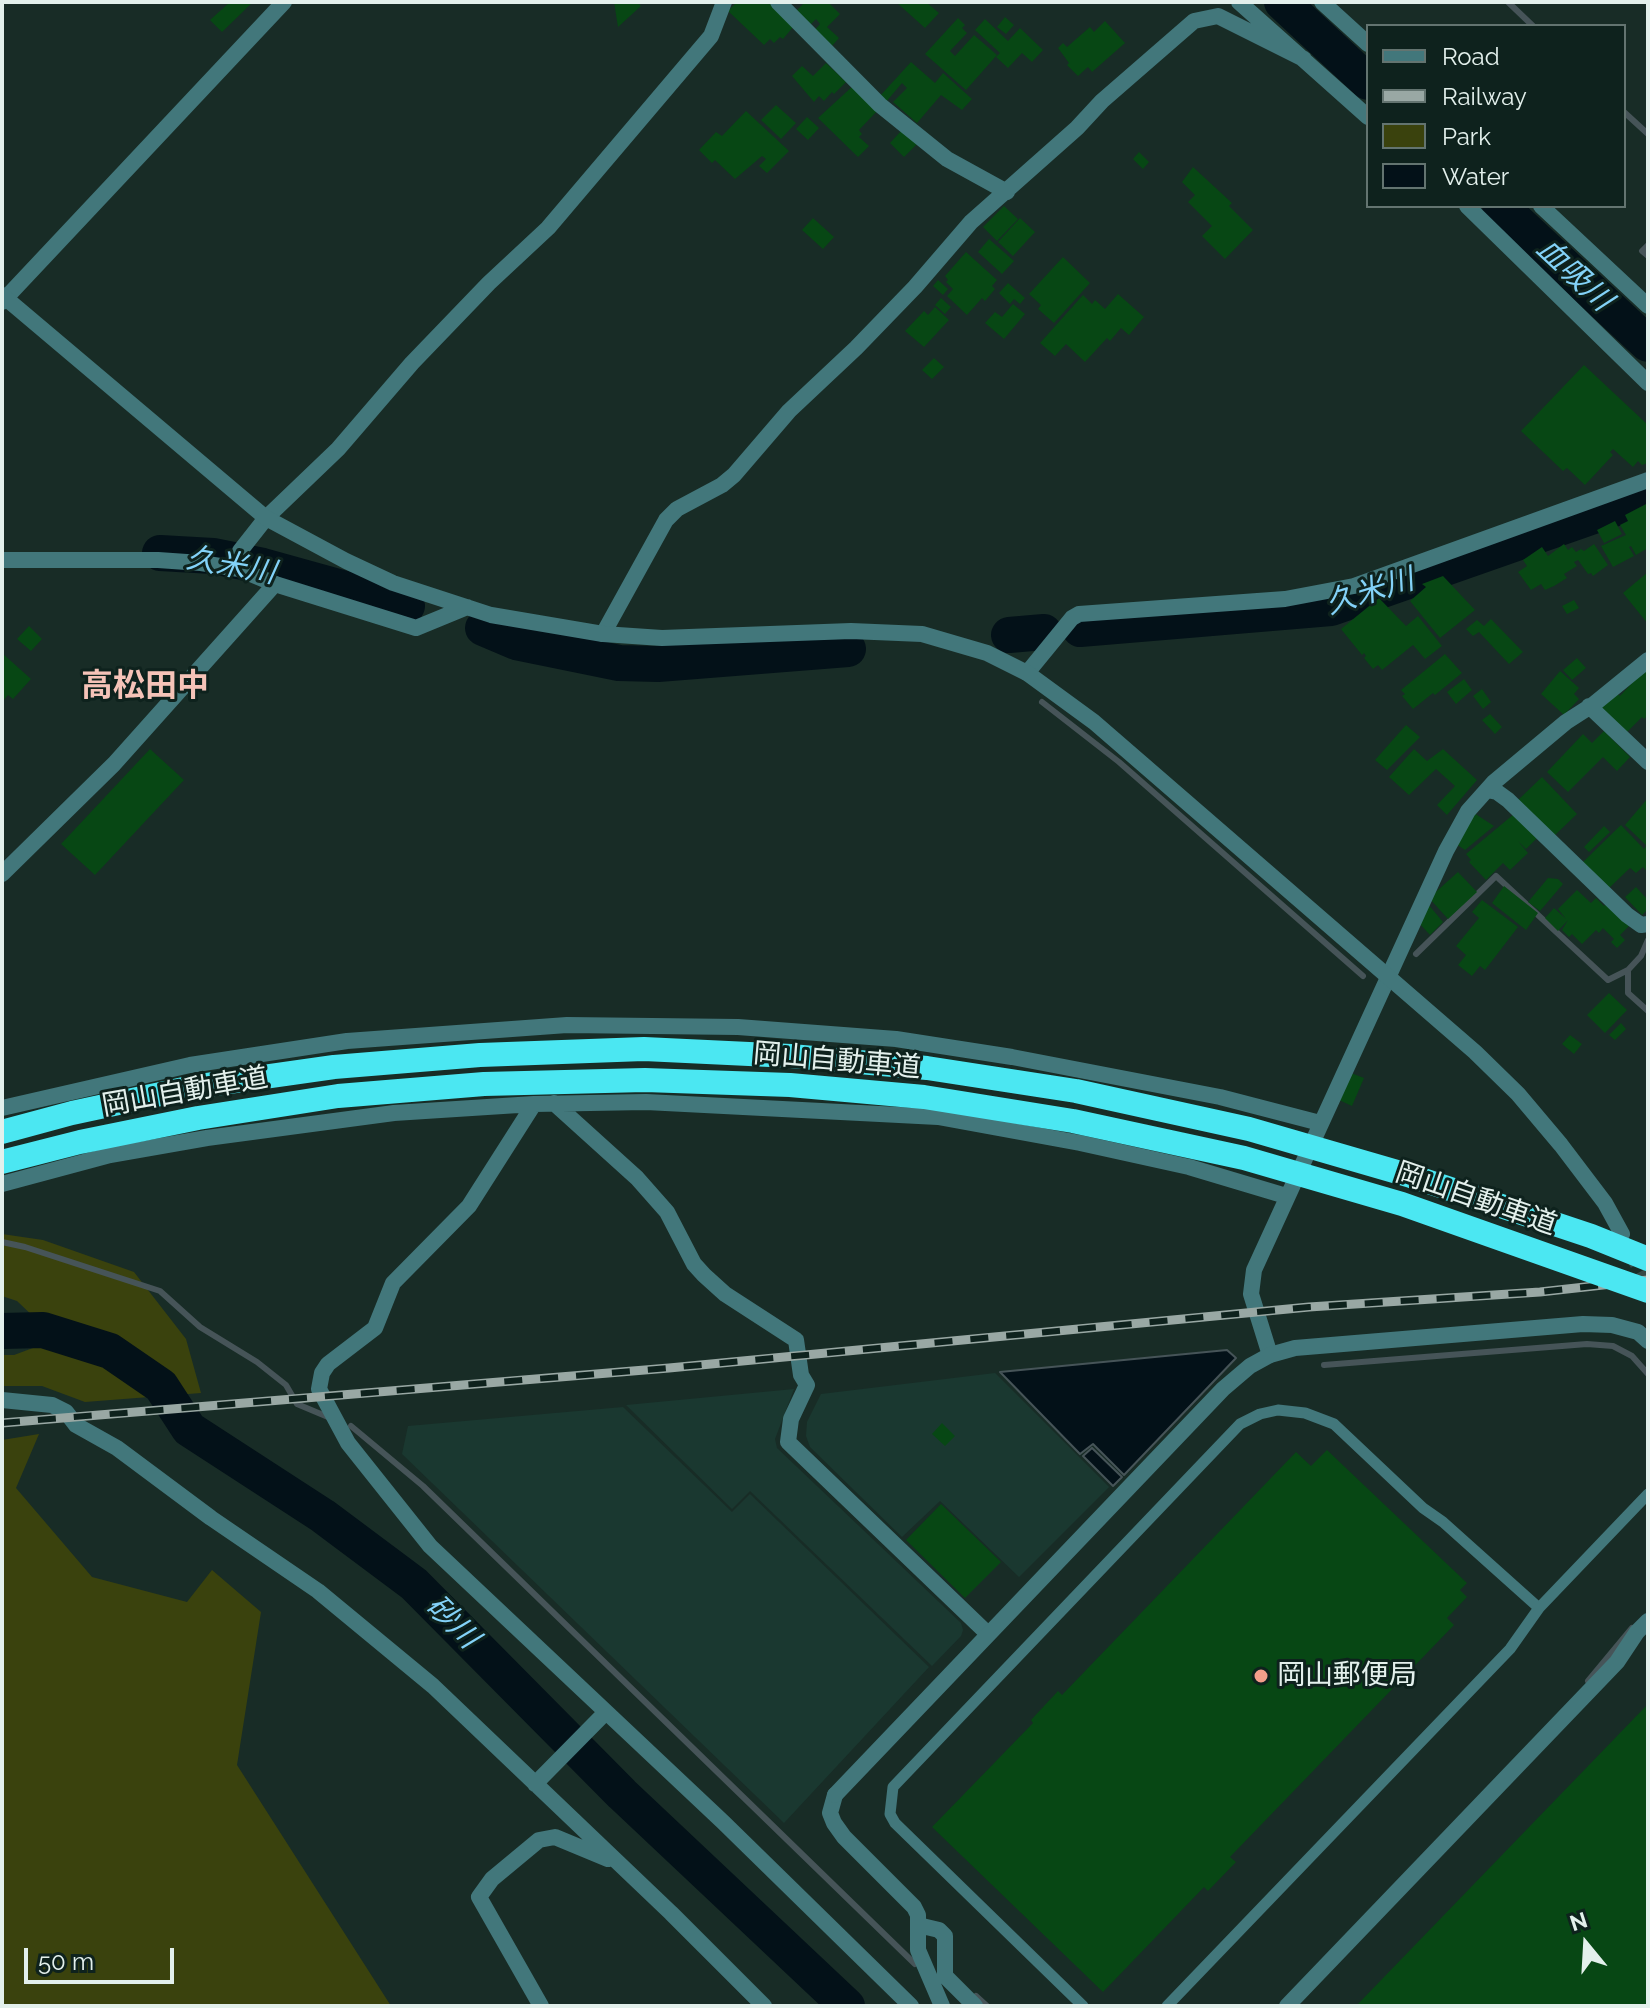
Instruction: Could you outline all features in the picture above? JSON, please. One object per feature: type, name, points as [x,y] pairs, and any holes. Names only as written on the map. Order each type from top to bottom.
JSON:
[{"type":"highway","name":"岡山自動車道","points":[[2,1132],[72,1113],[193,1087],[334,1067],[480,1055],[644,1049],[791,1056],[927,1068],[1076,1091],[1249,1129],[1411,1176],[1591,1236],[1648,1259]]},
{"type":"highway","name":"岡山自動車道","points":[[2,1162],[80,1142],[198,1118],[338,1096],[484,1084],[631,1080],[790,1085],[924,1097],[1073,1121],[1244,1158],[1402,1204],[1648,1291]]},
{"type":"street","points":[[284,2],[3,298],[266,518],[393,583],[491,615],[547,627],[603,634],[662,638],[851,631],[922,634],[987,653],[1027,673],[1094,722],[1475,1052],[1518,1094],[1605,1203],[1622,1234]]},
{"type":"street","points":[[239,562],[266,518],[338,449],[456,317],[548,228],[711,36],[724,2]]},
{"type":"street","points":[[778,2],[880,105],[947,159],[1007,192]]},
{"type":"street","points":[[1239,2],[1366,115]]},
{"type":"street","points":[[1322,2],[1366,42]]},
{"type":"street","points":[[603,634],[666,520],[677,509],[722,485],[734,475],[789,411],[915,287],[971,222],[1194,21],[1218,16],[1304,59]]},
{"type":"street","points":[[1469,208],[1648,383]]},
{"type":"street","points":[[1543,208],[1648,306]]},
{"type":"street","points":[[1027,673],[1072,618],[1079,614],[1285,599],[1354,586],[1648,480]]},
{"type":"street","points":[[2,560],[239,562],[275,584],[416,628],[467,607]]},
{"type":"street","points":[[2,874],[114,764],[275,584]]},
{"type":"street","points":[[1270,1355],[1256,1315],[1251,1282],[1286,1196],[1446,851],[1468,811],[1487,790],[1566,722],[1648,660]]},
{"type":"street","points":[[1589,706],[1648,762]]},
{"type":"street","points":[[1487,790],[1497,792],[1508,800],[1627,915],[1641,925],[1648,924]]},
{"type":"street","points":[[2,1108],[190,1065],[347,1041],[567,1025],[738,1027],[896,1039],[1012,1057],[1220,1097],[1320,1123]]},
{"type":"street","points":[[2,1184],[110,1155],[207,1138],[394,1113],[554,1103],[646,1102],[938,1117],[1189,1167],[1286,1196]]},
{"type":"street","points":[[554,1103],[667,1212],[694,1264],[704,1275],[725,1294],[796,1340],[801,1375],[807,1385],[791,1419],[788,1442],[988,1634]]},
{"type":"street","points":[[534,1104],[469,1206],[393,1283],[375,1328],[328,1364],[322,1373],[319,1389],[348,1443],[430,1546],[603,1715],[911,2006]]},
{"type":"street","points":[[942,2006],[918,1950],[914,1907],[844,1837],[834,1823],[830,1813],[835,1795],[1223,1389],[1250,1366],[1270,1355],[1295,1348],[1583,1324],[1612,1325],[1638,1332],[1648,1341]]},
{"type":"street","points":[[2,1400],[52,1405],[66,1412],[83,1430],[117,1448],[211,1518],[318,1591],[433,1686],[539,1780],[764,2006]]},
{"type":"street","points":[[1287,2006],[1617,1662],[1648,1621]]},
{"type":"street","points":[[539,1780],[603,1715]]},
{"type":"street","points":[[541,2006],[479,1897],[492,1879],[539,1840],[555,1837],[621,1865]]},
{"type":"street","points":[[918,1925],[939,1930],[945,1936],[945,1976],[975,2006]]},
{"type":"lane","points":[[1083,2006],[895,1823],[890,1814],[893,1787],[1240,1424],[1260,1414],[1278,1410],[1305,1413],[1334,1424],[1423,1508],[1443,1522],[1539,1608]]},
{"type":"lane","points":[[1167,2006],[1510,1649],[1539,1608],[1648,1494]]},
{"type":"shaded area","points":[[995,1373],[1109,1487],[1019,1577],[940,1501],[902,1537],[810,1447],[806,1436],[807,1422],[821,1394]]},
{"type":"shaded area","points":[[794,1389],[775,1439],[777,1448],[961,1623],[961,1636],[932,1666],[750,1491],[732,1509],[626,1405]]},
{"type":"shaded area","points":[[623,1407],[732,1512],[750,1494],[929,1667],[784,1823],[402,1454],[408,1426]]},
{"type":"green space","points":[[2,1234],[43,1240],[134,1272],[186,1339],[201,1393],[85,1402],[42,1386],[2,1386],[2,1355],[14,1355],[49,1342],[37,1320],[17,1301],[2,1296]]},
{"type":"green space","points":[[39,1434],[16,1488],[92,1577],[187,1602],[212,1570],[261,1612],[237,1765],[391,2006],[2,2006],[2,1440]]},
{"type":"water","points":[[1227,1350],[1236,1358],[1124,1475],[1093,1444],[1080,1454],[1000,1372]]},
{"type":"water","points":[[1092,1448],[1122,1477],[1113,1486],[1083,1456]]},
{"type":"building","points":[[230,2],[253,2],[222,32],[210,20]]},
{"type":"building","points":[[614,2],[637,2],[641,6],[618,27]]},
{"type":"building","points":[[737,2],[768,2],[794,26],[783,39],[780,37],[774,43],[770,39],[764,45],[728,11]]},
{"type":"building","points":[[805,2],[832,2],[830,4],[840,14],[827,27],[839,38],[831,47],[814,31],[820,24],[816,19],[810,25],[796,11]]},
{"type":"building","points":[[896,2],[926,2],[939,13],[925,28]]},
{"type":"building","points":[[1005,17],[1014,25],[1006,34],[997,27]]},
{"type":"building","points":[[958,18],[965,25],[962,28],[967,33],[950,51],[955,56],[974,35],[997,55],[966,90],[925,54]]},
{"type":"building","points":[[985,19],[1008,41],[1020,28],[1043,50],[1032,62],[1022,53],[1008,68],[996,57],[1000,53],[975,30]]},
{"type":"building","points":[[1105,21],[1125,43],[1092,72],[1088,67],[1078,76],[1067,65],[1069,63],[1058,48],[1063,43],[1067,47],[1090,27],[1094,32]]},
{"type":"building","points":[[911,62],[935,83],[943,73],[972,99],[962,110],[941,95],[917,123],[893,102],[907,88],[902,83],[886,102],[879,97]]},
{"type":"building","points":[[826,63],[846,82],[824,101],[819,96],[814,102],[792,76],[802,66],[813,76]]},
{"type":"building","points":[[854,85],[879,109],[859,130],[862,134],[859,137],[869,146],[858,157],[818,118]]},
{"type":"building","points":[[776,105],[796,123],[781,139],[761,120]]},
{"type":"building","points":[[746,111],[789,151],[767,173],[759,166],[766,159],[762,156],[735,179],[699,150],[716,132],[722,136]]},
{"type":"building","points":[[807,117],[819,128],[808,140],[796,129]]},
{"type":"building","points":[[902,130],[917,144],[904,157],[890,143]]},
{"type":"building","points":[[1139,152],[1149,162],[1143,169],[1133,159]]},
{"type":"building","points":[[1193,167],[1232,203],[1229,206],[1253,230],[1225,259],[1202,236],[1212,226],[1188,202],[1195,195],[1182,182]]},
{"type":"building","points":[[1004,206],[1018,219],[997,241],[983,227]]},
{"type":"building","points":[[813,218],[834,237],[823,249],[802,230]]},
{"type":"building","points":[[1020,218],[1035,232],[1013,256],[998,242]]},
{"type":"building","points":[[989,239],[1014,261],[1002,274],[978,252]]},
{"type":"building","points":[[966,252],[997,280],[992,286],[995,289],[985,301],[982,298],[967,315],[947,296],[953,289],[945,276]]},
{"type":"building","points":[[1063,257],[1090,283],[1054,323],[1038,309],[1041,305],[1029,294]]},
{"type":"building","points":[[938,280],[948,289],[943,295],[933,286]]},
{"type":"building","points":[[1008,283],[1025,298],[1020,304],[1014,299],[1010,304],[999,293]]},
{"type":"building","points":[[1118,294],[1144,317],[1129,335],[1121,328],[1085,362],[1066,344],[1055,356],[1040,343],[1083,295],[1092,304],[1095,300],[1105,309]]},
{"type":"building","points":[[941,298],[951,307],[945,314],[935,305]]},
{"type":"building","points":[[1013,304],[1025,314],[1004,339],[985,323],[995,312],[1002,317]]},
{"type":"building","points":[[935,307],[949,320],[924,347],[905,331],[924,311],[928,315]]},
{"type":"building","points":[[934,358],[944,367],[932,379],[922,370]]},
{"type":"building","points":[[1584,365],[1648,425],[1648,463],[1642,465],[1638,461],[1633,467],[1613,449],[1610,452],[1613,455],[1585,485],[1567,468],[1563,471],[1521,431]]},
{"type":"building","points":[[1648,503],[1648,548],[1636,555],[1629,547],[1634,556],[1613,567],[1601,546],[1626,535],[1620,525],[1628,521],[1625,515]]},
{"type":"building","points":[[1615,521],[1622,534],[1604,543],[1597,530]]},
{"type":"building","points":[[1564,544],[1568,550],[1572,547],[1576,552],[1594,544],[1608,565],[1593,576],[1578,560],[1574,562],[1577,566],[1564,574],[1567,578],[1545,590],[1541,584],[1531,590],[1518,572],[1527,566],[1523,560],[1542,547],[1548,556]]},
{"type":"building","points":[[1648,572],[1648,624],[1623,593]]},
{"type":"building","points":[[1443,576],[1475,610],[1440,638],[1410,601],[1426,587],[1422,584]]},
{"type":"building","points":[[1379,598],[1406,626],[1418,616],[1442,646],[1425,659],[1413,645],[1382,670],[1378,665],[1373,669],[1364,658],[1364,653],[1362,655],[1341,629]]},
{"type":"building","points":[[1574,600],[1579,608],[1567,614],[1562,606]]},
{"type":"building","points":[[1491,619],[1523,652],[1509,664],[1479,632],[1473,636],[1466,629],[1477,620],[1484,626]]},
{"type":"building","points":[[29,626],[42,639],[31,651],[17,639]]},
{"type":"building","points":[[2,653],[31,679],[13,699],[8,695],[2,702]]},
{"type":"building","points":[[1445,654],[1462,673],[1413,709],[1401,690]]},
{"type":"building","points":[[1577,658],[1586,668],[1572,680],[1563,670]]},
{"type":"building","points":[[1646,668],[1648,715],[1627,732],[1601,708],[1616,692],[1620,696]]},
{"type":"building","points":[[1560,671],[1579,688],[1574,694],[1579,699],[1564,715],[1541,694]]},
{"type":"building","points":[[1464,679],[1472,690],[1456,704],[1447,692]]},
{"type":"building","points":[[1482,689],[1491,702],[1483,709],[1473,696]]},
{"type":"building","points":[[1490,714],[1502,727],[1495,734],[1482,720]]},
{"type":"building","points":[[1406,725],[1420,737],[1387,770],[1375,760]]},
{"type":"building","points":[[1604,731],[1630,757],[1617,771],[1603,757],[1568,792],[1547,772],[1583,734],[1592,743]]},
{"type":"building","points":[[150,749],[184,780],[95,875],[61,844]]},
{"type":"building","points":[[1414,749],[1427,761],[1443,749],[1477,780],[1447,815],[1437,805],[1455,786],[1436,769],[1409,795],[1389,777]]},
{"type":"building","points":[[1542,777],[1577,814],[1554,836],[1518,800]]},
{"type":"building","points":[[1648,798],[1648,847],[1625,825]]},
{"type":"building","points":[[1474,813],[1494,826],[1465,850],[1456,844]]},
{"type":"building","points":[[1514,814],[1538,837],[1526,849],[1518,841],[1528,853],[1510,870],[1503,863],[1486,880],[1469,862],[1471,860],[1466,854]]},
{"type":"building","points":[[1621,825],[1644,849],[1646,846],[1648,848],[1648,872],[1643,867],[1636,873],[1630,868],[1608,889],[1583,862]]},
{"type":"building","points":[[1604,826],[1610,832],[1589,852],[1584,847]]},
{"type":"building","points":[[1458,872],[1477,892],[1448,919],[1429,898]]},
{"type":"building","points":[[1548,878],[1558,879],[1563,884],[1540,911],[1528,902]]},
{"type":"building","points":[[1504,886],[1538,913],[1526,930],[1492,903]]},
{"type":"building","points":[[1636,887],[1648,900],[1648,909],[1642,915],[1625,897]]},
{"type":"building","points":[[1577,890],[1591,903],[1596,898],[1604,906],[1606,904],[1629,926],[1620,935],[1625,940],[1617,948],[1611,942],[1614,939],[1603,928],[1599,933],[1596,930],[1582,944],[1572,934],[1569,937],[1562,930],[1568,920],[1558,931],[1545,918],[1554,908],[1566,919],[1558,909]]},
{"type":"building","points":[[1482,900],[1518,927],[1485,970],[1480,966],[1472,976],[1458,965],[1466,955],[1456,946],[1479,918],[1472,912]]},
{"type":"building","points":[[1428,904],[1443,922],[1430,935],[1419,923]]},
{"type":"building","points":[[1609,993],[1627,1010],[1605,1033],[1587,1015]]},
{"type":"building","points":[[1621,1023],[1626,1029],[1615,1040],[1609,1035]]},
{"type":"building","points":[[1570,1035],[1582,1044],[1574,1054],[1562,1044]]},
{"type":"building","points":[[1351,1073],[1364,1078],[1352,1106],[1339,1100]]},
{"type":"building","points":[[942,1423],[955,1436],[945,1446],[932,1434]]},
{"type":"building","points":[[1327,1450],[1467,1583],[1460,1590],[1467,1597],[1447,1618],[1454,1625],[1230,1857],[1236,1862],[1208,1891],[1204,1887],[1103,1992],[932,1827],[1033,1723],[1031,1720],[1058,1691],[1062,1695],[1296,1452],[1311,1466]]},
{"type":"building","points":[[941,1504],[1001,1562],[965,1598],[906,1540]]},
{"type":"building","points":[[1648,1704],[1648,2006],[1356,2006]]},
{"type":"waterway","name":"血吸川","points":[[1282,2],[1366,80]]},
{"type":"waterway","points":[[1508,2],[1531,24]]},
{"type":"waterway","points":[[1626,114],[1648,134]]},
{"type":"waterway","name":"血吸川","points":[[1502,208],[1648,344]]},
{"type":"waterway","points":[[1648,245],[1642,251],[1648,256]]},
{"type":"waterway","name":"久米川","points":[[1080,629],[1331,608],[1648,497]]},
{"type":"waterway","name":"久米川","points":[[160,553],[213,556],[263,566],[407,606]]},
{"type":"waterway","name":"久米川","points":[[483,628],[516,642],[619,663],[658,664],[848,649]]},
{"type":"waterway","name":"久米川","points":[[1009,635],[1044,632]]},
{"type":"waterway","points":[[1042,702],[1119,762],[1363,976]]},
{"type":"waterway","points":[[1416,954],[1496,876],[1608,980],[1628,970],[1641,956],[1648,940]]},
{"type":"waterway","points":[[1628,970],[1628,993],[1648,1011]]},
{"type":"waterway","points":[[2,1242],[160,1291],[200,1327],[257,1362],[286,1385],[297,1404],[328,1417]]},
{"type":"waterway","name":"砂川","points":[[2,1331],[43,1330],[110,1351],[161,1386],[189,1429],[323,1516],[414,1584],[622,1794],[847,2006]]},
{"type":"waterway","points":[[1324,1365],[1587,1344],[1613,1346],[1632,1356],[1648,1374]]},
{"type":"waterway","points":[[351,1426],[423,1486],[915,1964]]},
{"type":"waterway","points":[[1588,1681],[1632,1628]]},
{"type":"waterway","points":[[976,1996],[987,2006]]},
{"type":"tunnel","points":[[1630,1250],[1648,1282]]},
{"type":"railway","points":[[2,1423],[669,1368],[1309,1307],[1540,1292],[1648,1280]]},
{"type":"place","name":"岡山郵便局","points":[[1261,1676]]},
{"type":"district","name":"高松田中","points":[[145,686]]}]
